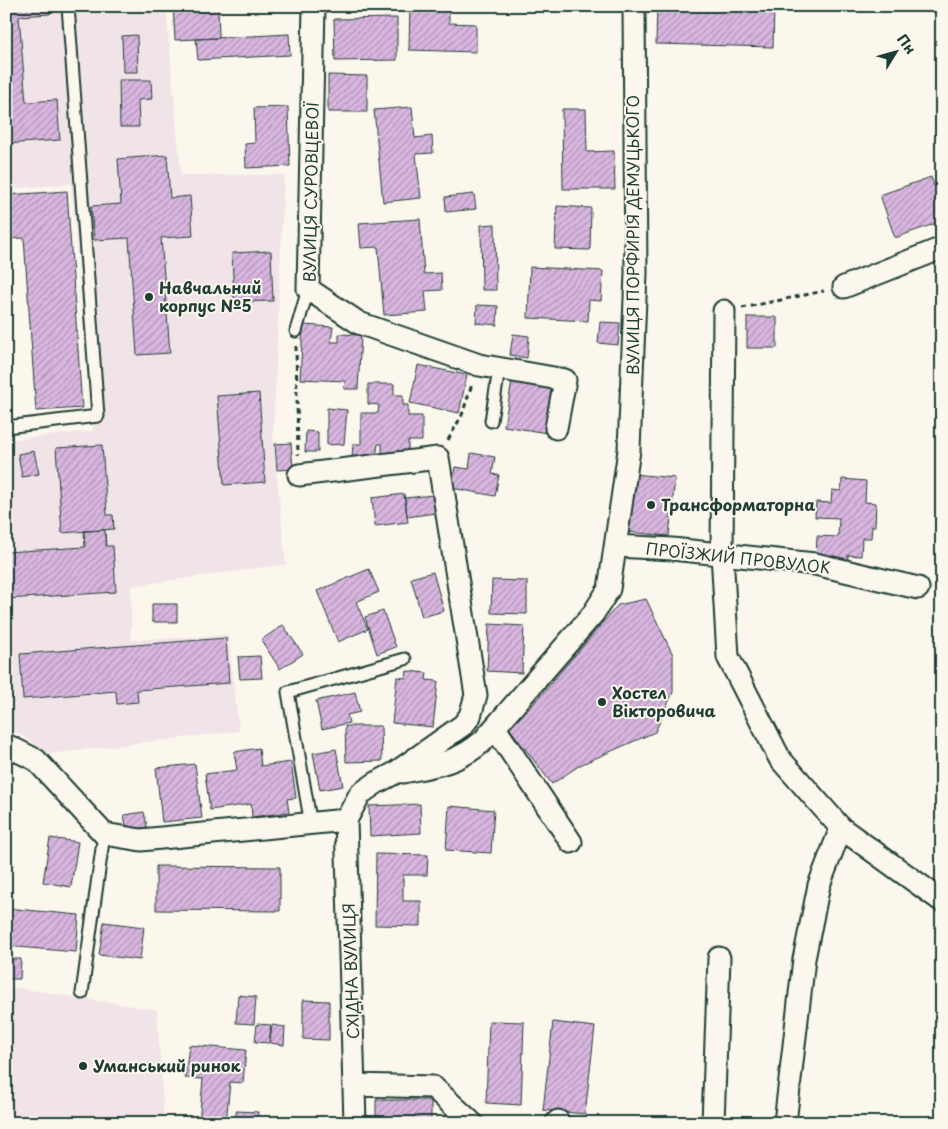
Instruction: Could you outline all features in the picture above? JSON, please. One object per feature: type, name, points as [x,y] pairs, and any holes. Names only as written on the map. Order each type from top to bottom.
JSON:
[{"type":"street","name":"ВУЛИЦЯ СУРОВЦЕВОЇ","points":[[314,6],[308,289],[359,324],[479,365],[565,380],[556,428]]},
{"type":"street","name":"ВУЛИЦЯ ПОРФИРІЯ ДЕМУЦЬКОГО","points":[[395,774],[440,765],[462,758],[484,742],[594,614],[609,588],[629,450],[636,273],[634,6]]},
{"type":"street","points":[[844,287],[942,248]]},
{"type":"street","points":[[724,311],[722,554],[728,657],[780,759],[840,828],[942,901]]},
{"type":"street","points":[[6,745],[36,760],[104,834],[141,840],[346,820],[360,794],[376,783],[395,774],[463,725],[472,711],[476,696],[438,458],[299,475]]},
{"type":"street","name":"ПРОЇЗЖИЙ ПРОВУЛОК","points":[[616,546],[722,554],[815,564],[918,588]]},
{"type":"street","points":[[495,728],[571,842]]},
{"type":"street","name":"СХІДНА ВУЛИЦЯ","points":[[346,820],[355,1123]]},
{"type":"street","points":[[785,1123],[804,959],[819,885],[840,828]]},
{"type":"street","points":[[712,1123],[719,958]]},
{"type":"street","points":[[355,1085],[433,1087],[472,1123]]},
{"type":"lane","points":[[6,427],[98,416],[68,6]]},
{"type":"lane","points":[[296,331],[308,289]]},
{"type":"lane","points":[[491,421],[499,369]]},
{"type":"lane","points":[[310,825],[288,692],[405,659]]},
{"type":"lane","points":[[82,993],[104,834]]},
{"type":"path","points":[[724,311],[844,287]]},
{"type":"path","points":[[296,331],[299,475]]},
{"type":"path","points":[[438,458],[462,415],[479,365]]},
{"type":"shaded area","points":[[6,6],[166,6],[181,175],[284,175],[273,439],[286,564],[131,586],[131,640],[228,635],[239,731],[50,754],[6,726],[6,440],[93,431],[71,184],[6,189]]},
{"type":"shaded area","name":"Уманський ринок","points":[[6,986],[157,1010],[164,1123],[6,1123]]},
{"type":"building","points":[[6,6],[49,6],[50,14],[19,16],[26,102],[57,100],[60,140],[6,144]]},
{"type":"building","points":[[173,6],[218,6],[219,38],[175,40]]},
{"type":"building","points":[[410,6],[449,6],[449,23],[476,24],[476,52],[409,50]]},
{"type":"building","points":[[657,6],[774,6],[773,47],[656,44]]},
{"type":"building","points":[[397,18],[397,60],[335,61],[334,19]]},
{"type":"building","points":[[289,34],[290,55],[198,60],[196,39]]},
{"type":"building","points":[[137,35],[138,72],[123,72],[122,36]]},
{"type":"building","points":[[328,75],[367,76],[367,112],[328,112]]},
{"type":"building","points":[[119,80],[151,80],[152,99],[138,100],[139,127],[120,127]]},
{"type":"building","points":[[288,107],[290,166],[246,168],[245,144],[255,143],[254,108]]},
{"type":"building","points":[[412,107],[415,138],[432,136],[433,153],[416,154],[421,198],[383,202],[374,110]]},
{"type":"building","points":[[562,109],[586,109],[587,152],[614,151],[615,189],[563,189]]},
{"type":"building","name":"Навчальний корпус №5","points":[[167,155],[170,198],[190,196],[193,236],[161,238],[170,353],[137,355],[129,238],[94,240],[91,206],[121,204],[118,159]]},
{"type":"building","points":[[931,177],[942,206],[942,221],[895,238],[880,195]]},
{"type":"building","points":[[67,191],[82,408],[36,411],[24,238],[6,239],[6,195]]},
{"type":"building","points":[[474,194],[476,209],[446,212],[445,197]]},
{"type":"building","points":[[557,206],[591,208],[590,250],[555,249]]},
{"type":"building","points":[[420,219],[424,274],[441,273],[442,290],[425,291],[427,312],[384,315],[378,247],[361,248],[359,223]]},
{"type":"building","points":[[495,224],[496,290],[482,290],[481,225]]},
{"type":"building","points":[[271,251],[273,301],[234,302],[232,253]]},
{"type":"building","points":[[530,267],[603,271],[601,301],[589,300],[588,321],[528,318]]},
{"type":"building","points":[[477,305],[498,306],[497,325],[476,323]]},
{"type":"building","points":[[747,317],[777,317],[777,348],[747,348]]},
{"type":"building","points":[[600,322],[620,323],[618,345],[598,343]]},
{"type":"building","points":[[303,325],[333,327],[331,342],[339,342],[339,334],[361,335],[358,389],[344,389],[345,381],[300,379]]},
{"type":"building","points":[[513,334],[529,336],[527,358],[510,355]]},
{"type":"building","points":[[418,365],[467,375],[459,413],[410,403]]},
{"type":"building","points":[[513,376],[556,383],[547,433],[504,426]]},
{"type":"building","points":[[368,384],[394,384],[394,395],[403,395],[403,405],[408,405],[408,416],[422,416],[422,441],[408,441],[408,455],[382,455],[382,444],[378,444],[376,458],[352,460],[353,444],[361,444],[361,413],[378,413],[379,405],[368,404]]},
{"type":"building","points":[[259,393],[265,482],[224,485],[217,396]]},
{"type":"building","points":[[327,408],[347,410],[344,444],[327,445]]},
{"type":"building","points":[[306,431],[318,432],[318,452],[305,452]]},
{"type":"building","points":[[291,443],[293,469],[277,470],[275,444]]},
{"type":"building","points":[[102,445],[107,515],[113,515],[114,529],[62,533],[56,448]]},
{"type":"building","points":[[34,451],[39,474],[22,477],[18,454]]},
{"type":"building","points":[[471,453],[495,457],[492,474],[499,475],[495,496],[452,488],[455,467],[469,469]]},
{"type":"building","name":"Трансформаторна","points":[[633,474],[675,478],[669,536],[628,532]]},
{"type":"building","points":[[842,479],[866,481],[865,502],[876,503],[875,526],[872,526],[871,538],[862,538],[861,556],[848,555],[848,560],[816,558],[817,536],[838,537],[839,518],[815,517],[816,502],[831,503],[832,490],[841,491]]},
{"type":"building","points":[[404,494],[408,522],[375,526],[372,498]]},
{"type":"building","points":[[433,495],[435,513],[407,517],[405,498]]},
{"type":"building","points":[[105,530],[106,546],[113,546],[116,592],[6,599],[6,552],[85,547],[84,531]]},
{"type":"building","points":[[369,569],[379,592],[356,602],[368,629],[338,642],[317,591]]},
{"type":"building","points":[[433,572],[444,611],[422,617],[411,578]]},
{"type":"building","points":[[492,580],[527,581],[527,614],[491,613]]},
{"type":"building","name":"Хостел Вікторовича","points":[[646,599],[673,655],[673,692],[655,732],[580,765],[552,784],[509,728],[527,711],[618,605]]},
{"type":"building","points":[[152,604],[177,604],[177,622],[152,622]]},
{"type":"building","points":[[383,611],[396,647],[377,654],[365,617]]},
{"type":"building","points":[[489,624],[524,626],[522,673],[487,671]]},
{"type":"building","points":[[283,625],[303,654],[280,669],[261,640]]},
{"type":"building","points":[[226,638],[229,683],[137,690],[138,702],[117,704],[116,691],[23,699],[20,654]]},
{"type":"building","points":[[260,656],[262,678],[240,679],[238,657]]},
{"type":"building","points":[[407,671],[427,673],[426,680],[438,681],[433,727],[392,723],[397,677],[406,678]]},
{"type":"building","points":[[355,692],[360,712],[347,715],[349,723],[322,729],[316,701]]},
{"type":"building","points":[[345,726],[381,726],[382,761],[346,762]]},
{"type":"building","points":[[259,748],[261,766],[291,762],[296,798],[287,799],[289,812],[252,817],[251,804],[210,810],[205,774],[237,770],[234,752]]},
{"type":"building","points":[[336,749],[343,786],[320,790],[313,753]]},
{"type":"building","points":[[195,764],[202,818],[162,822],[156,768]]},
{"type":"building","points":[[420,804],[421,833],[370,836],[369,806]]},
{"type":"building","points":[[449,806],[494,810],[491,853],[446,850]]},
{"type":"building","points":[[144,812],[147,827],[127,831],[124,815]]},
{"type":"building","points":[[50,838],[78,842],[71,887],[43,882]]},
{"type":"building","points":[[376,854],[428,855],[427,875],[403,875],[403,901],[421,901],[421,926],[375,925]]},
{"type":"building","points":[[156,866],[280,867],[280,911],[156,910]]},
{"type":"building","points":[[6,908],[79,915],[76,952],[6,946]]},
{"type":"building","points":[[104,922],[144,927],[140,960],[99,955]]},
{"type":"building","points":[[6,955],[8,959],[21,959],[20,979],[6,979]]},
{"type":"building","points":[[238,995],[256,997],[254,1024],[236,1023]]},
{"type":"building","points":[[303,1000],[329,1001],[329,1040],[303,1039]]},
{"type":"building","points":[[489,1021],[524,1022],[521,1105],[486,1103]]},
{"type":"building","points":[[553,1022],[595,1027],[585,1114],[543,1110]]},
{"type":"building","points":[[257,1024],[271,1025],[269,1043],[255,1042]]},
{"type":"building","points":[[272,1025],[285,1027],[284,1045],[270,1043]]},
{"type":"building","points":[[189,1045],[246,1050],[243,1083],[230,1082],[226,1123],[199,1123],[203,1079],[185,1078]]},
{"type":"building","points":[[376,1100],[431,1100],[431,1123],[376,1123]]},
{"type":"building","points":[[236,1111],[258,1112],[257,1123],[236,1123]]},
{"type":"place","name":"Навчальний корпус №5","points":[[149,297]]},
{"type":"place","name":"Трансформаторна","points":[[651,505]]},
{"type":"place","name":"Хостел Вікторовича","points":[[602,702]]},
{"type":"place","name":"Уманський ринок","points":[[83,1066]]}]
